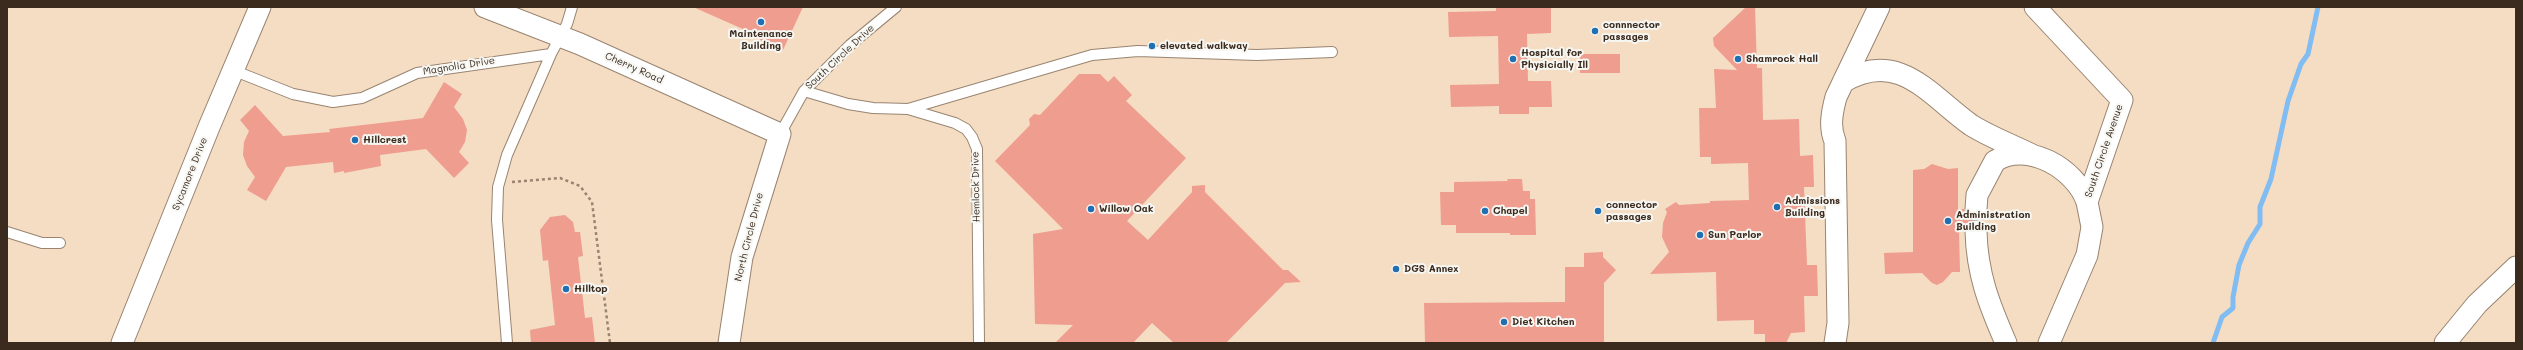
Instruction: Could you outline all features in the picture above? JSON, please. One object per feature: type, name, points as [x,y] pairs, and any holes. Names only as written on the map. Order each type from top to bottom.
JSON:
[{"type":"street","name":"Sycamore Drive","points":[[122,343],[209,127],[235,71],[260,7]]},
{"type":"street","name":"Cherry Road","points":[[485,7],[556,45],[780,134]]},
{"type":"street","points":[[1835,343],[1838,323],[1835,141],[1831,124],[1836,97],[1879,7]]},
{"type":"street","name":"South Circle Avenue","points":[[2035,7],[2122,100],[2087,202],[2092,227],[2087,255],[2049,343]]},
{"type":"street","points":[[1844,82],[1866,70],[1882,71],[1904,76],[1928,89],[1972,125],[2056,166],[2072,178],[2084,193],[2087,202]]},
{"type":"street","name":"North Circle Drive","points":[[729,343],[742,257],[780,134]]},
{"type":"street","points":[[1976,209],[1977,195],[1995,160],[2014,154],[2032,155]]},
{"type":"street","points":[[1976,231],[1977,252],[1983,286],[2006,343]]},
{"type":"street","points":[[2445,343],[2477,304],[2516,267]]},
{"type":"lane","points":[[507,343],[497,220],[498,186],[507,155],[572,7]]},
{"type":"lane","name":"South Circle Drive","points":[[780,134],[804,91],[850,45],[896,7]]},
{"type":"lane","name":"Magnolia Drive","points":[[235,71],[293,94],[333,102],[362,98],[404,77],[428,70],[556,45]]},
{"type":"lane","points":[[908,109],[1092,55],[1138,51],[1250,55],[1332,52]]},
{"type":"lane","name":"Hemlock Drive","points":[[804,91],[848,104],[873,108],[908,109],[955,123],[966,129],[977,149],[979,343]]},
{"type":"lane","points":[[7,232],[42,243],[60,243]]},
{"type":"path","points":[[498,186],[514,182],[560,178],[580,186],[592,202],[610,343]]},
{"type":"building","name":"Maintenance Building","points":[[693,7],[803,7],[783,50],[760,40],[761,37]]},
{"type":"building","name":"Hospital for Physicially Ill","points":[[1496,7],[1551,7],[1551,33],[1527,34],[1528,81],[1551,81],[1552,107],[1529,107],[1529,114],[1499,114],[1499,106],[1451,107],[1450,85],[1499,84],[1498,36],[1449,37],[1448,12],[1496,11]]},
{"type":"building","points":[[1746,7],[1755,7],[1757,68],[1762,68],[1763,120],[1799,119],[1800,156],[1813,155],[1814,187],[1804,187],[1807,265],[1817,265],[1818,296],[1804,296],[1805,332],[1791,333],[1786,343],[1765,343],[1765,334],[1754,334],[1754,320],[1717,321],[1716,272],[1650,274],[1669,252],[1662,237],[1663,223],[1667,212],[1665,209],[1676,202],[1679,205],[1710,203],[1710,201],[1749,200],[1748,163],[1711,164],[1711,157],[1700,157],[1699,108],[1716,108],[1714,69],[1737,70],[1714,46],[1713,38]]},
{"type":"building","points":[[1580,54],[1620,54],[1620,73],[1580,73]]},
{"type":"building","name":"Willow Oak","points":[[1079,74],[1100,74],[1108,82],[1114,76],[1132,95],[1126,101],[1186,158],[1127,221],[1148,240],[1192,192],[1192,186],[1205,185],[1205,192],[1283,270],[1288,270],[1301,282],[1285,283],[1226,343],[1174,343],[1152,323],[1133,343],[1055,343],[1073,325],[1035,324],[1033,234],[1063,229],[995,161],[1030,125],[1029,119],[1034,114],[1040,115]]},
{"type":"building","name":"Hillcrest","points":[[444,82],[462,94],[454,107],[463,119],[467,130],[465,142],[459,152],[469,163],[454,178],[426,149],[380,155],[381,166],[344,173],[344,171],[334,173],[333,162],[286,167],[266,201],[247,190],[255,177],[247,166],[243,155],[244,142],[249,131],[240,120],[255,105],[283,136],[330,132],[329,129],[423,118]]},
{"type":"building","name":"Administration Building","points":[[1932,164],[1948,169],[1958,168],[1958,209],[1964,209],[1965,215],[1972,220],[1966,225],[1964,231],[1959,231],[1960,272],[1952,272],[1943,282],[1937,285],[1932,283],[1922,273],[1885,274],[1884,253],[1913,252],[1913,170],[1924,169]]},
{"type":"building","name":"Chapel","points":[[1507,179],[1522,179],[1523,191],[1530,191],[1530,199],[1535,199],[1536,235],[1510,235],[1510,233],[1456,233],[1456,225],[1441,225],[1440,192],[1454,192],[1454,182],[1508,181]]},
{"type":"building","name":"Hilltop","points":[[565,215],[573,222],[575,232],[580,232],[583,256],[578,257],[585,318],[592,317],[595,343],[531,343],[530,330],[555,325],[548,260],[543,261],[540,230],[550,217]]},
{"type":"building","name":"Diet Kitchen","points":[[1603,252],[1603,257],[1616,270],[1604,283],[1604,343],[1425,343],[1424,303],[1565,302],[1565,267],[1584,267],[1584,253]]},
{"type":"waterway","points":[[2213,343],[2222,317],[2233,308],[2233,297],[2239,265],[2248,243],[2260,224],[2260,207],[2271,179],[2288,101],[2301,64],[2308,54],[2318,7]]},
{"type":"place","name":"Maintenance Building","points":[[761,22]]},
{"type":"place","name":"connnector passages","points":[[1595,31]]},
{"type":"place","name":"elevated walkway","points":[[1152,46]]},
{"type":"place","name":"Hospital for Physicially Ill","points":[[1513,59]]},
{"type":"place","name":"Shamrock Hall","points":[[1738,59]]},
{"type":"place","name":"Hillcrest","points":[[355,140]]},
{"type":"place","name":"Admissions Building","points":[[1777,207]]},
{"type":"place","name":"Willow Oak","points":[[1091,209]]},
{"type":"place","name":"Chapel","points":[[1485,211]]},
{"type":"place","name":"connector passages","points":[[1598,211]]},
{"type":"place","name":"Administration Building","points":[[1948,221]]},
{"type":"place","name":"Sun Parlor","points":[[1700,235]]},
{"type":"place","name":"DGS Annex","points":[[1396,269]]},
{"type":"place","name":"Hilltop","points":[[566,289]]},
{"type":"place","name":"Diet Kitchen","points":[[1504,322]]}]
